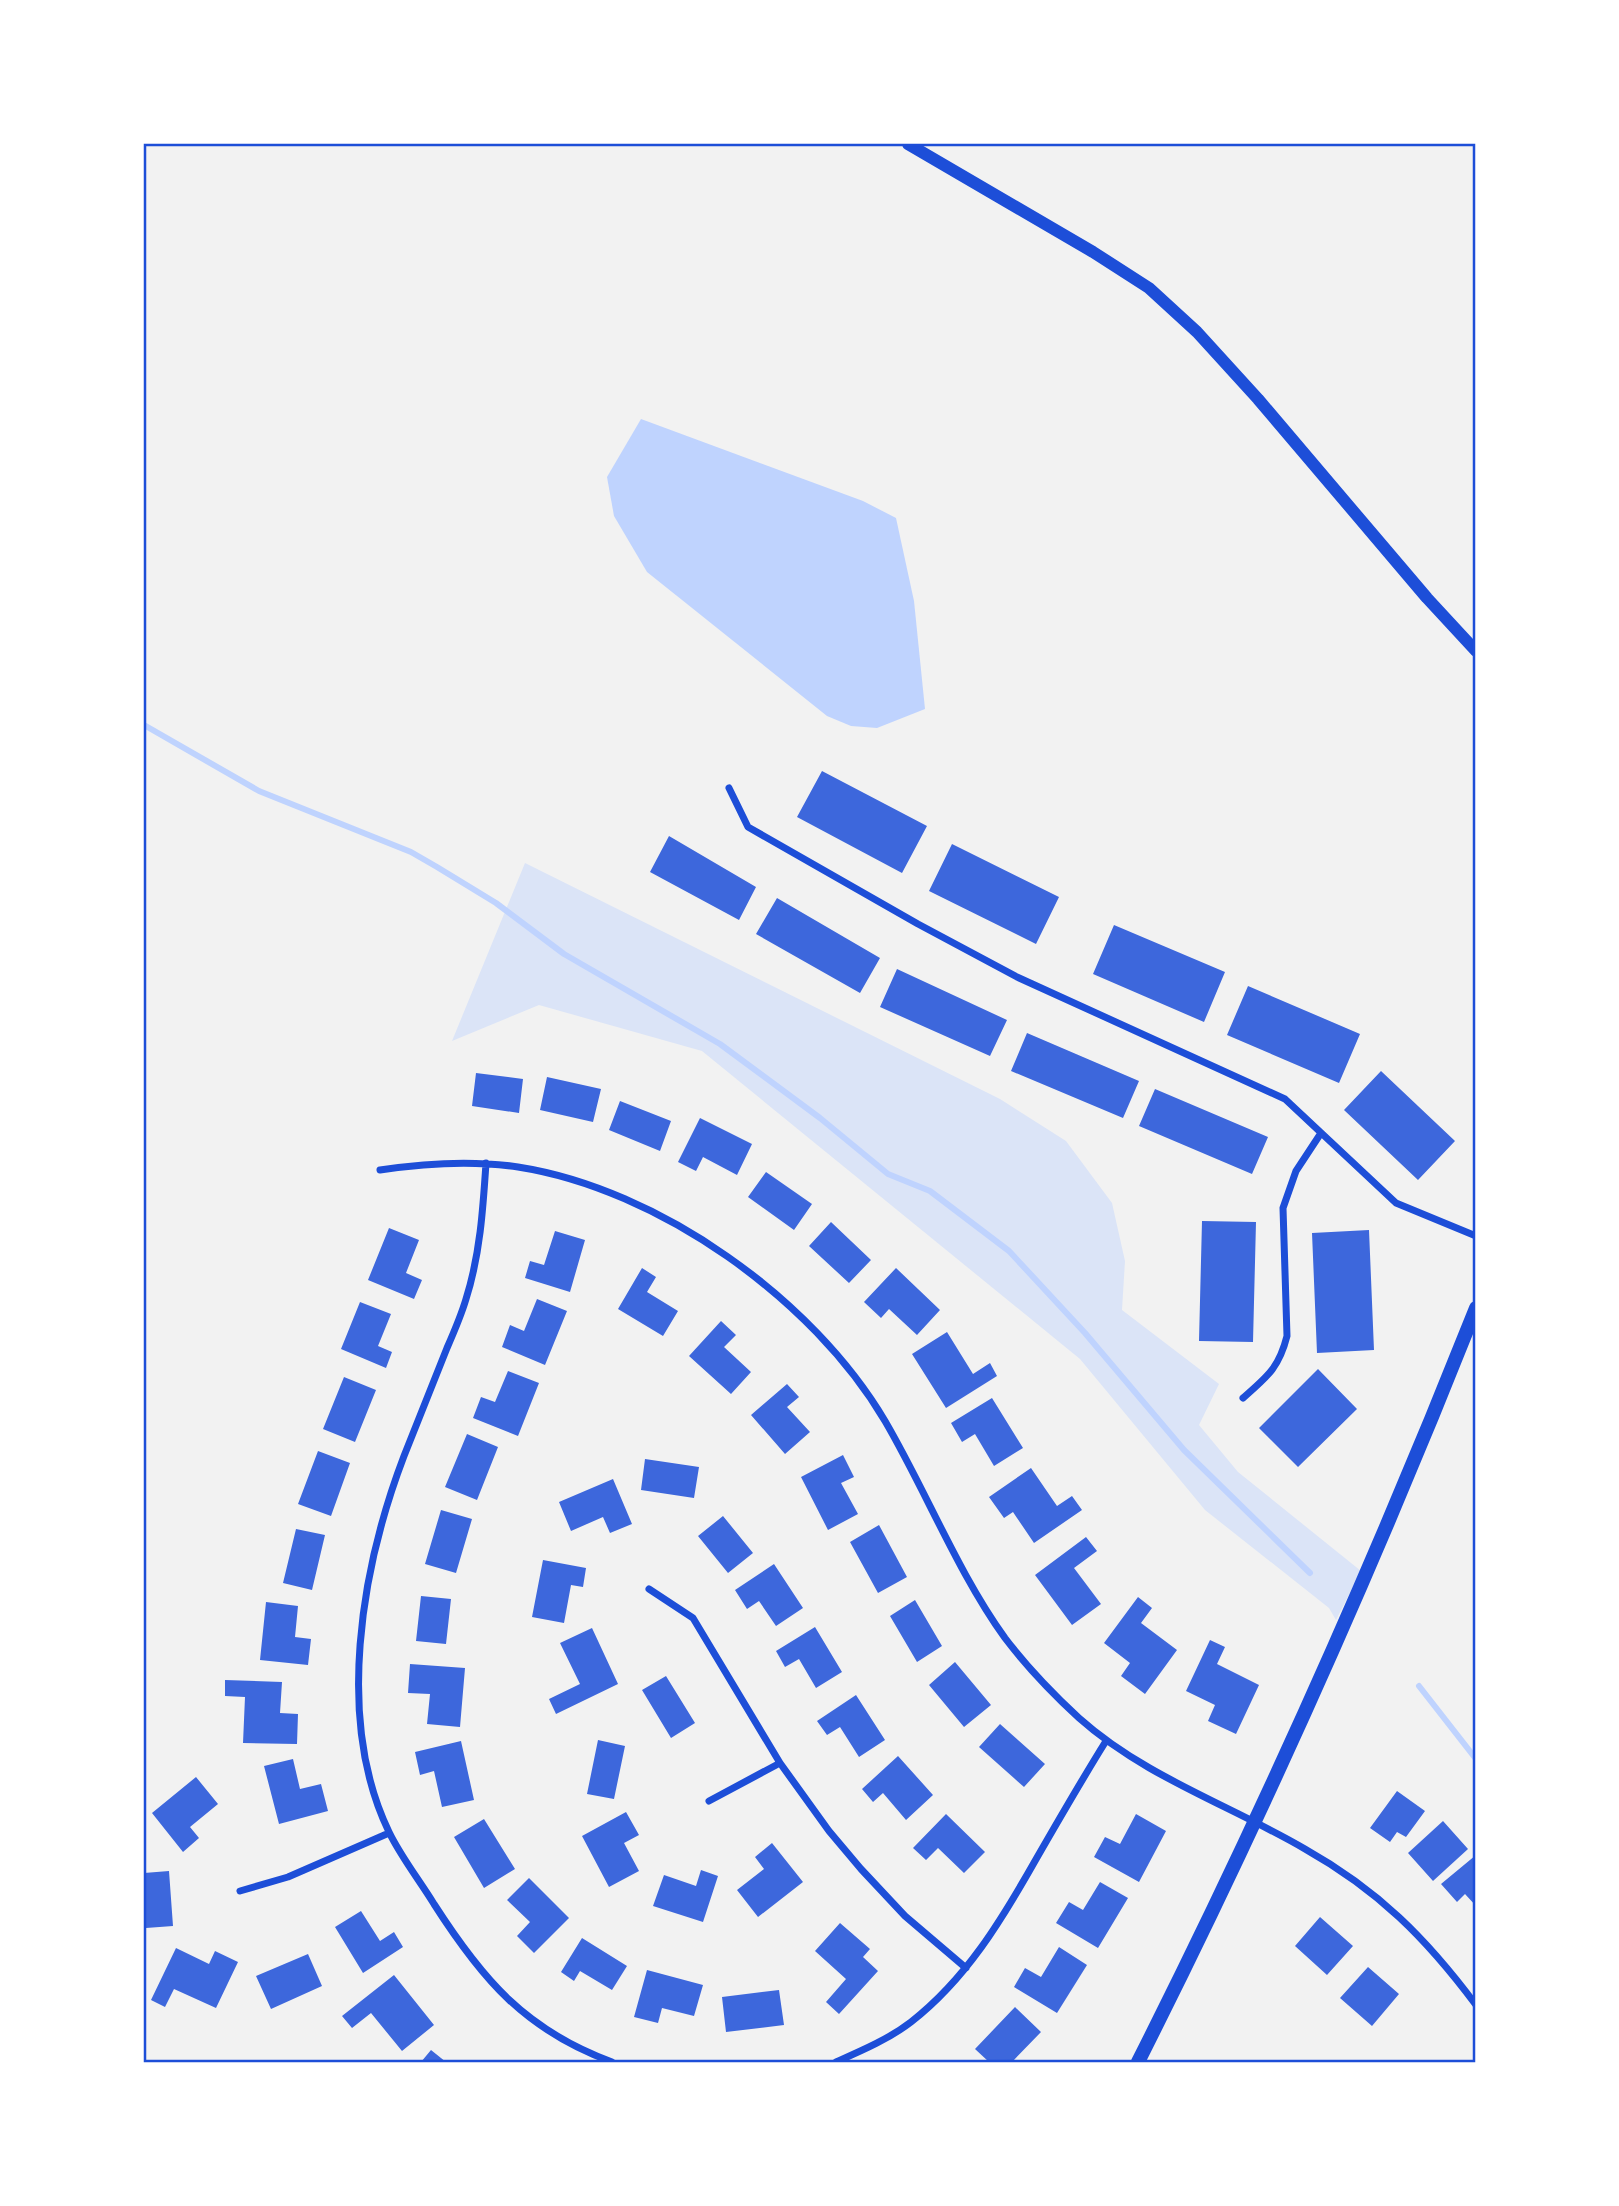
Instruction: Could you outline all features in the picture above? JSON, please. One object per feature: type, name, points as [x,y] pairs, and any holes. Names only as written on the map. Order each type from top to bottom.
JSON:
[{"type":"main road","points":[[1138,2063],[1191,1957],[1349,1615],[1475,1308]]},
{"type":"street","points":[[908,144],[1093,251],[1149,288],[1197,332],[1258,399],[1475,651]]},
{"type":"street","points":[[729,788],[748,827],[1017,977],[1285,1099],[1396,1203],[1475,1236]]},
{"type":"street","points":[[1243,1398],[1275,1368],[1282,1354],[1287,1336],[1283,1208],[1296,1171],[1321,1133]]},
{"type":"street","points":[[380,1170],[425,1163],[486,1163],[547,1172],[610,1192],[651,1211],[691,1233],[746,1270],[808,1325],[845,1366],[884,1420],[978,1595],[1003,1635],[1053,1693],[1106,1741],[1137,1762],[1306,1849],[1372,1892],[1421,1937],[1448,1967],[1475,2005]]},
{"type":"street","points":[[486,1163],[480,1241],[466,1302],[389,1497],[368,1588],[360,1658],[359,1710],[363,1747],[371,1784],[389,1833],[463,1948],[486,1978],[533,2021],[564,2041],[612,2063]]},
{"type":"street","points":[[649,1589],[693,1618],[780,1763],[860,1869],[905,1916],[966,1968]]},
{"type":"street","points":[[836,2063],[910,2023],[966,1968],[1000,1921],[1106,1741]]},
{"type":"street","points":[[709,1801],[780,1763]]},
{"type":"street","points":[[240,1891],[288,1877],[389,1833]]},
{"type":"shaded area","points":[[525,863],[1000,1099],[1066,1141],[1112,1203],[1125,1261],[1122,1310],[1219,1384],[1199,1425],[1238,1472],[1361,1571],[1336,1620],[1329,1608],[1205,1510],[1080,1359],[702,1051],[539,1005],[452,1041]]},
{"type":"water","points":[[641,419],[863,501],[896,518],[914,601],[925,709],[877,728],[851,726],[827,716],[647,572],[614,516],[607,477]]},
{"type":"building","points":[[822,771],[927,826],[902,873],[797,817]]},
{"type":"building","points":[[669,836],[756,887],[739,920],[650,872]]},
{"type":"building","points":[[952,844],[1059,897],[1036,944],[929,891]]},
{"type":"building","points":[[777,898],[880,958],[860,993],[756,934]]},
{"type":"building","points":[[1114,925],[1225,972],[1204,1022],[1093,974]]},
{"type":"building","points":[[897,969],[1007,1020],[990,1056],[880,1007]]},
{"type":"building","points":[[1248,986],[1360,1034],[1339,1083],[1227,1035]]},
{"type":"building","points":[[1027,1033],[1139,1081],[1123,1118],[1011,1071]]},
{"type":"building","points":[[1381,1071],[1455,1141],[1418,1180],[1344,1110]]},
{"type":"building","points":[[476,1073],[523,1079],[519,1113],[472,1106]]},
{"type":"building","points":[[547,1077],[601,1089],[593,1122],[540,1110]]},
{"type":"building","points":[[1155,1089],[1268,1137],[1252,1174],[1139,1126]]},
{"type":"building","points":[[620,1101],[671,1121],[660,1151],[609,1130]]},
{"type":"building","points":[[700,1118],[752,1144],[737,1175],[703,1157],[696,1171],[678,1162]]},
{"type":"building","points":[[766,1172],[812,1204],[794,1230],[748,1197]]},
{"type":"building","points":[[1202,1221],[1256,1222],[1253,1342],[1199,1341]]},
{"type":"building","points":[[831,1222],[871,1260],[849,1283],[809,1246]]},
{"type":"building","points":[[389,1228],[419,1240],[406,1273],[422,1280],[414,1299],[368,1280]]},
{"type":"building","points":[[1369,1230],[1374,1350],[1317,1353],[1312,1233]]},
{"type":"building","points":[[555,1231],[585,1240],[570,1292],[525,1278],[530,1261],[544,1265]]},
{"type":"building","points":[[642,1268],[656,1277],[647,1292],[678,1311],[663,1336],[618,1309]]},
{"type":"building","points":[[896,1268],[940,1310],[917,1335],[889,1309],[881,1318],[864,1302]]},
{"type":"building","points":[[537,1299],[567,1311],[545,1365],[502,1347],[510,1325],[524,1331]]},
{"type":"building","points":[[360,1302],[391,1314],[378,1346],[392,1352],[386,1368],[341,1349]]},
{"type":"building","points":[[721,1321],[736,1335],[724,1347],[751,1372],[731,1394],[689,1356]]},
{"type":"building","points":[[947,1332],[973,1374],[990,1363],[997,1376],[946,1408],[912,1354]]},
{"type":"building","points":[[1318,1369],[1357,1409],[1298,1467],[1259,1428]]},
{"type":"building","points":[[508,1371],[539,1383],[518,1436],[473,1418],[481,1397],[495,1402]]},
{"type":"building","points":[[344,1377],[376,1390],[355,1442],[323,1429]]},
{"type":"building","points":[[787,1384],[799,1397],[787,1407],[810,1432],[785,1454],[751,1415]]},
{"type":"building","points":[[992,1398],[1023,1448],[994,1466],[975,1434],[962,1442],[951,1423]]},
{"type":"building","points":[[467,1434],[498,1447],[477,1500],[445,1487]]},
{"type":"building","points":[[318,1451],[350,1463],[331,1516],[298,1504]]},
{"type":"building","points":[[843,1455],[854,1477],[841,1483],[858,1514],[828,1530],[801,1477]]},
{"type":"building","points":[[645,1459],[699,1467],[694,1498],[641,1490]]},
{"type":"building","points":[[1031,1468],[1057,1506],[1072,1496],[1082,1510],[1034,1543],[1013,1512],[1004,1518],[989,1497]]},
{"type":"building","points":[[613,1479],[632,1524],[610,1533],[603,1517],[571,1531],[559,1502]]},
{"type":"building","points":[[441,1510],[472,1519],[456,1573],[425,1564]]},
{"type":"building","points":[[723,1516],[753,1553],[728,1573],[698,1536]]},
{"type":"building","points":[[879,1525],[907,1577],[878,1593],[850,1542]]},
{"type":"building","points":[[296,1529],[325,1535],[312,1590],[283,1583]]},
{"type":"building","points":[[1086,1537],[1097,1551],[1074,1568],[1101,1604],[1072,1625],[1035,1575]]},
{"type":"building","points":[[543,1560],[586,1568],[583,1587],[571,1585],[564,1623],[532,1617]]},
{"type":"building","points":[[774,1564],[803,1608],[776,1626],[759,1601],[747,1609],[735,1590]]},
{"type":"building","points":[[421,1596],[451,1599],[446,1644],[416,1641]]},
{"type":"building","points":[[1138,1597],[1152,1608],[1141,1623],[1177,1650],[1145,1694],[1121,1676],[1130,1663],[1104,1643]]},
{"type":"building","points":[[915,1600],[942,1646],[917,1662],[890,1616]]},
{"type":"building","points":[[266,1602],[298,1606],[295,1637],[311,1639],[308,1665],[260,1660]]},
{"type":"building","points":[[815,1627],[842,1672],[816,1688],[799,1659],[785,1667],[776,1651]]},
{"type":"building","points":[[592,1628],[618,1684],[556,1714],[549,1699],[580,1684],[560,1643]]},
{"type":"building","points":[[1210,1640],[1225,1647],[1217,1664],[1259,1685],[1236,1734],[1208,1721],[1215,1705],[1186,1691]]},
{"type":"building","points":[[955,1662],[991,1705],[964,1727],[929,1685]]},
{"type":"building","points":[[410,1664],[465,1668],[460,1727],[427,1724],[430,1694],[408,1693]]},
{"type":"building","points":[[666,1676],[695,1723],[671,1738],[642,1690]]},
{"type":"building","points":[[225,1680],[282,1682],[280,1713],[298,1714],[297,1744],[243,1743],[245,1697],[225,1696]]},
{"type":"building","points":[[856,1695],[885,1740],[859,1757],[840,1727],[827,1735],[817,1721]]},
{"type":"building","points":[[1000,1724],[1045,1764],[1024,1787],[979,1747]]},
{"type":"building","points":[[598,1740],[625,1746],[614,1799],[587,1794]]},
{"type":"building","points":[[461,1741],[474,1800],[442,1807],[434,1771],[420,1775],[415,1752]]},
{"type":"building","points":[[898,1756],[933,1795],[906,1820],[883,1793],[873,1802],[862,1789]]},
{"type":"building","points":[[293,1759],[300,1789],[321,1784],[328,1811],[279,1824],[264,1766]]},
{"type":"building","points":[[196,1777],[218,1804],[190,1827],[199,1838],[183,1852],[152,1813]]},
{"type":"building","points":[[1397,1791],[1425,1811],[1406,1837],[1397,1832],[1390,1842],[1370,1828]]},
{"type":"building","points":[[626,1812],[639,1835],[624,1843],[639,1871],[609,1887],[582,1836]]},
{"type":"building","points":[[946,1814],[985,1852],[964,1873],[938,1848],[926,1860],[913,1848]]},
{"type":"building","points":[[1136,1814],[1166,1831],[1139,1882],[1094,1857],[1105,1837],[1120,1844]]},
{"type":"building","points":[[484,1819],[515,1869],[484,1888],[454,1837]]},
{"type":"building","points":[[1443,1821],[1468,1849],[1433,1881],[1408,1853]]},
{"type":"building","points":[[772,1843],[803,1882],[758,1917],[737,1890],[764,1869],[755,1857]]},
{"type":"building","points":[[1476,1855],[1476,1906],[1465,1894],[1457,1902],[1441,1884]]},
{"type":"building","points":[[701,1870],[718,1876],[703,1922],[653,1906],[664,1875],[696,1886]]},
{"type":"building","points":[[169,1871],[173,1926],[146,1928],[144,1873]]},
{"type":"building","points":[[529,1878],[569,1918],[534,1953],[517,1936],[530,1922],[507,1900]]},
{"type":"building","points":[[1100,1882],[1128,1898],[1098,1948],[1056,1923],[1069,1902],[1083,1910]]},
{"type":"building","points":[[361,1911],[380,1941],[394,1932],[403,1947],[363,1973],[335,1927]]},
{"type":"building","points":[[1320,1917],[1353,1946],[1327,1975],[1295,1946]]},
{"type":"building","points":[[840,1923],[870,1949],[863,1957],[878,1971],[839,2014],[826,2002],[846,1979],[815,1951]]},
{"type":"building","points":[[582,1938],[627,1966],[612,1990],[580,1971],[574,1981],[561,1972]]},
{"type":"building","points":[[1059,1947],[1087,1965],[1057,2013],[1014,1987],[1025,1968],[1041,1977]]},
{"type":"building","points":[[176,1948],[209,1964],[215,1951],[238,1962],[216,2008],[174,1989],[165,2007],[151,2000]]},
{"type":"building","points":[[308,1954],[322,1986],[271,2009],[256,1976]]},
{"type":"building","points":[[1368,1967],[1399,1994],[1372,2026],[1340,1998]]},
{"type":"building","points":[[647,1970],[703,1985],[694,2016],[662,2008],[658,2023],[634,2017]]},
{"type":"building","points":[[394,1975],[434,2025],[402,2051],[371,2013],[352,2028],[342,2016]]},
{"type":"building","points":[[779,1990],[784,2025],[726,2032],[722,1997]]},
{"type":"building","points":[[1015,2007],[1041,2032],[1012,2062],[989,2062],[975,2049]]},
{"type":"building","points":[[431,2050],[446,2062],[421,2062]]},
{"type":"waterway","points":[[144,725],[259,791],[411,852],[437,867],[496,903],[564,954],[720,1044],[820,1118],[888,1174],[930,1191],[1009,1251],[1085,1333],[1184,1450],[1310,1573]]},
{"type":"waterway","points":[[1419,1686],[1476,1759]]}]
